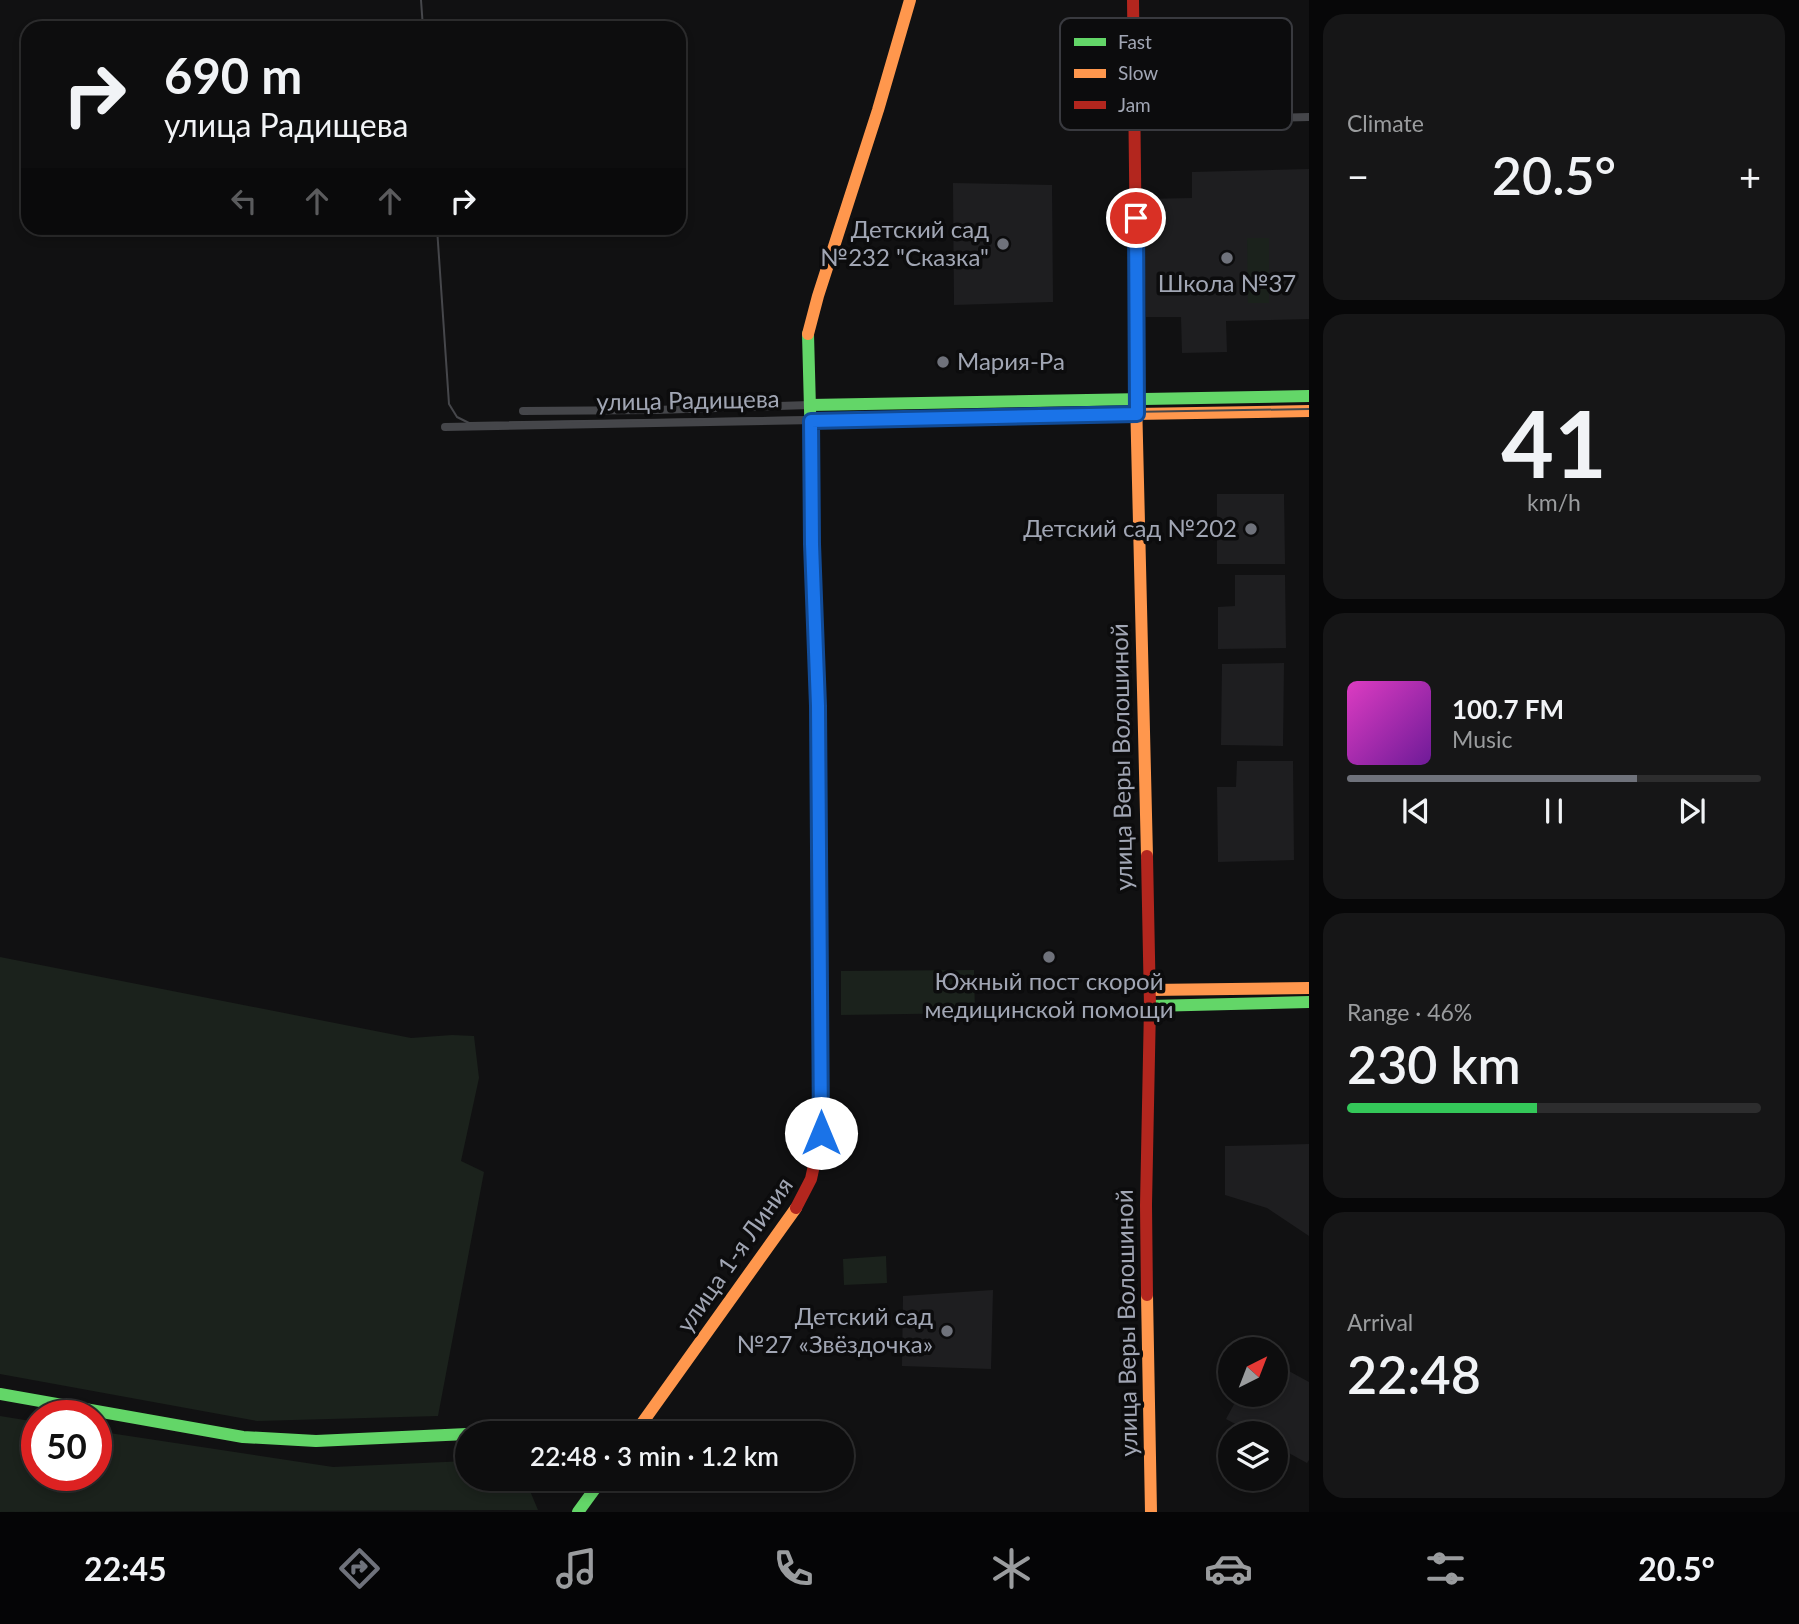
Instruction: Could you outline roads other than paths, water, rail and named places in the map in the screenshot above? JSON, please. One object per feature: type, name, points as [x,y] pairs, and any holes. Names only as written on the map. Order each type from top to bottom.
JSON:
[{"type":"street","points":[[523,411],[810,405],[808,337],[811,323],[910,0]]},
{"type":"street","name":"улица Веры Волошиной","points":[[1133,0],[1133,18]]},
{"type":"street","name":"улица Веры Волошиной","points":[[1135,130],[1136,414],[1150,1006],[1146,1205],[1152,1512]]},
{"type":"street","name":"улица Радищева","points":[[810,405],[1309,396]]},
{"type":"street","name":"улица 1-я Линия","points":[[643,1421],[799,1204],[815,1171],[819,1151],[821,990],[810,405]]},
{"type":"street","name":"улица Радищева","points":[[445,427],[1309,411]]},
{"type":"street","points":[[1149,990],[1309,988]]},
{"type":"street","points":[[1254,1003],[1255,989]]},
{"type":"street","points":[[1150,1006],[1309,1002]]},
{"type":"street","points":[[0,1394],[243,1437],[316,1441],[455,1435]]},
{"type":"street","points":[[579,1512],[594,1491]]},
{"type":"tram line","points":[[421,0],[422,21]]},
{"type":"tram line","points":[[437,235],[449,404],[457,417],[469,423],[1309,409]]},
{"type":"place","name":"Детский сад №232 \"Сказка\"","points":[[1003,244]]},
{"type":"place","name":"Школа №37","points":[[1227,258]]},
{"type":"place","name":"Мария-Ра","points":[[943,362]]},
{"type":"place","name":"Детский сад №202","points":[[1251,529]]},
{"type":"place","name":"Южный пост скорой медицинской помощи","points":[[1049,957]]},
{"type":"place","name":"Детский сад №27 «Звёздочка»","points":[[947,1331]]}]
